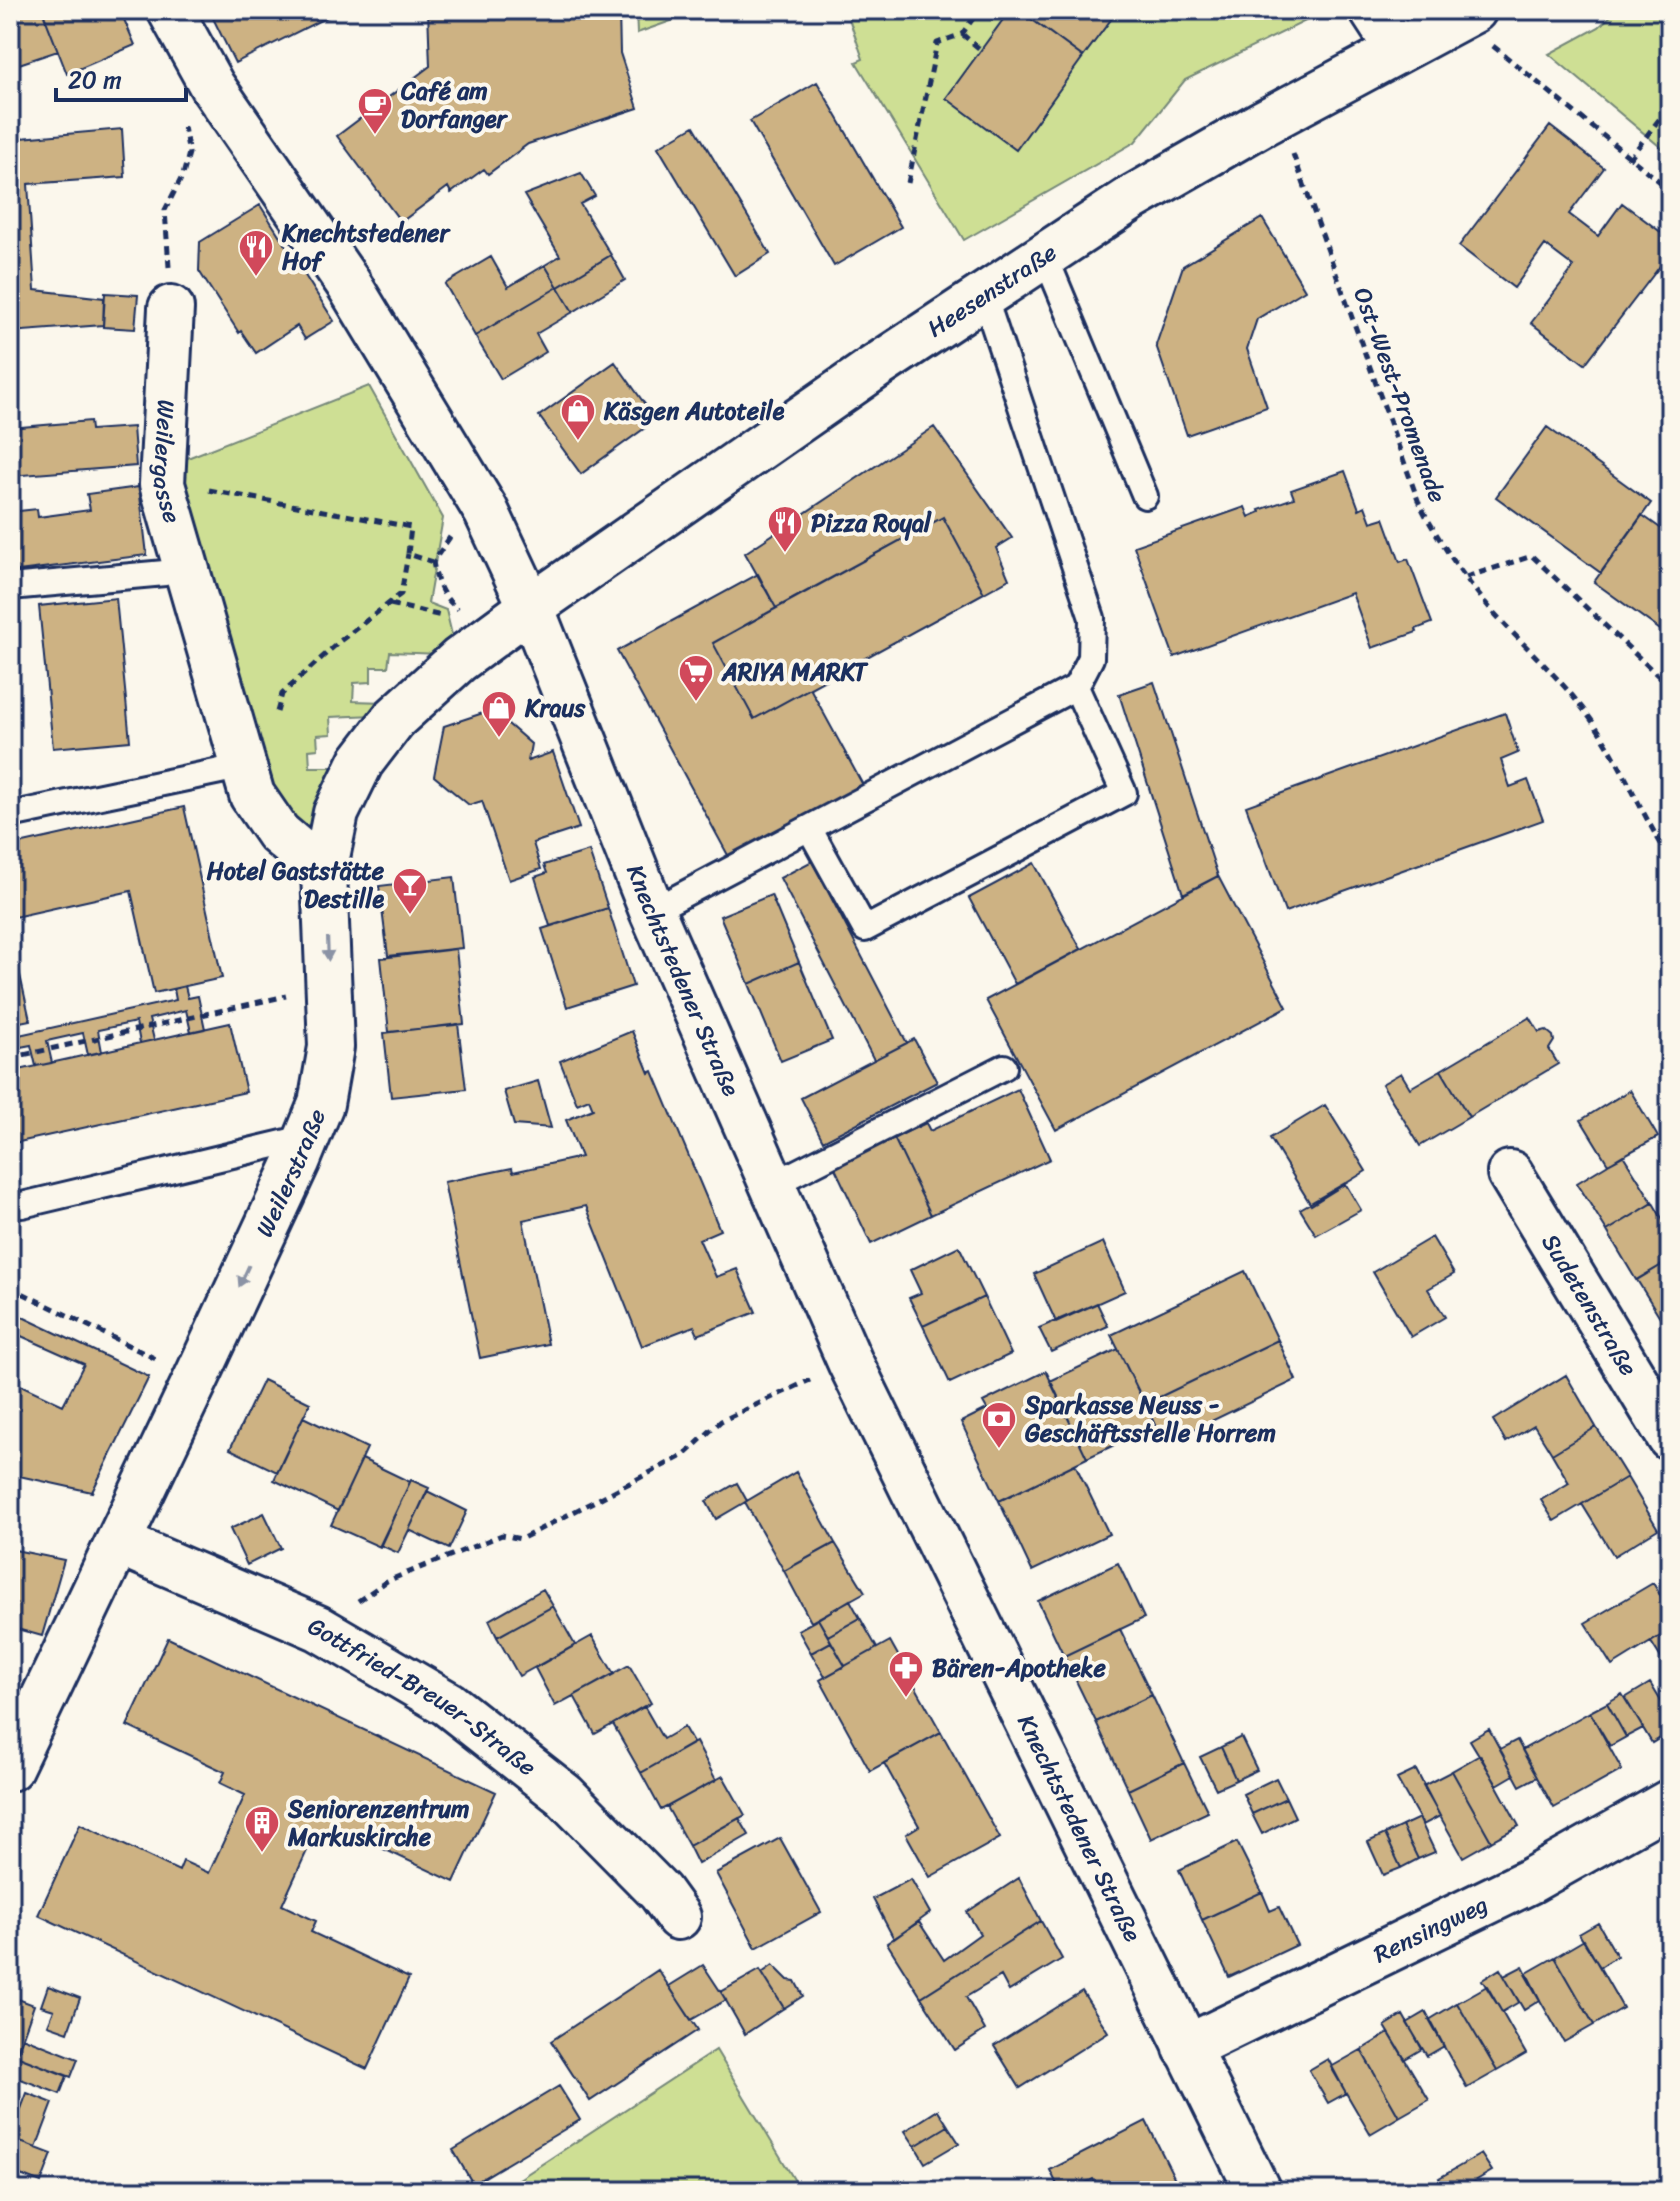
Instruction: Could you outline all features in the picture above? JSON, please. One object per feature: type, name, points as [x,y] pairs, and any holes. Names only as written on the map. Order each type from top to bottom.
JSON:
[{"type":"street","name":"Knechtstedener Straße","points":[[170,10],[212,86],[348,283],[486,511],[531,607],[652,911],[850,1362],[1258,2191]]},
{"type":"street","points":[[1372,10],[1398,50]]},
{"type":"street","name":"Heesenstraße","points":[[531,607],[874,368],[1132,198],[1466,14]]},
{"type":"street","name":"Weilergasse","points":[[171,308],[162,484],[252,795],[278,833],[324,872]]},
{"type":"street","name":"Weilerstraße","points":[[10,1768],[124,1533],[321,1104],[331,1047],[324,872],[336,813],[361,762],[394,719],[459,660],[531,607]]},
{"type":"street","name":"Sudetenstraße","points":[[1510,1173],[1670,1438]]},
{"type":"street","name":"Gottfried-Breuer-Straße","points":[[124,1533],[318,1628],[448,1704],[564,1795],[660,1892],[678,1917]]},
{"type":"street","name":"Rensingweg","points":[[1186,2048],[1530,1881],[1670,1802]]},
{"type":"lane","points":[[1045,256],[1145,496]]},
{"type":"lane","points":[[652,911],[1076,687],[1091,658],[1092,618],[984,296]]},
{"type":"lane","points":[[10,587],[186,569]]},
{"type":"lane","points":[[809,828],[865,929],[1124,793],[1076,687]]},
{"type":"lane","points":[[10,815],[244,766]]},
{"type":"lane","points":[[772,1185],[1004,1067]]},
{"type":"lane","points":[[22,1205],[308,1137]]},
{"type":"path","points":[[908,183],[937,43],[962,34],[979,10]]},
{"type":"path","points":[[1466,14],[1629,159],[1670,190]]},
{"type":"path","points":[[962,34],[981,50]]},
{"type":"path","points":[[1629,159],[1670,105]]},
{"type":"path","name":"Ost-West-Promenade","points":[[1279,115],[1413,490],[1442,546],[1494,613],[1584,709],[1670,858]]},
{"type":"path","points":[[171,308],[165,210],[183,175],[189,153],[180,116]]},
{"type":"path","points":[[162,484],[243,495],[411,527],[401,594],[340,641],[282,694],[276,706],[277,722]]},
{"type":"path","points":[[408,554],[433,562],[438,588],[446,600],[469,617]]},
{"type":"path","points":[[1466,577],[1532,556],[1670,687]]},
{"type":"path","points":[[389,603],[443,616]]},
{"type":"path","points":[[10,1058],[277,997],[329,990]]},
{"type":"path","points":[[10,1250],[13,1261],[10,1275]]},
{"type":"path","points":[[10,1287],[196,1379]]},
{"type":"path","points":[[318,1628],[387,1581],[502,1535],[521,1539],[684,1455],[721,1421],[850,1362]]},
{"type":"green space","points":[[636,10],[702,10],[637,33]]},
{"type":"green space","points":[[846,10],[1324,12],[1185,80],[1135,142],[964,240],[856,62],[863,59]]},
{"type":"green space","points":[[1617,10],[1670,10],[1670,155],[1549,54],[1599,27]]},
{"type":"green space","points":[[369,386],[443,518],[428,603],[446,610],[454,643],[440,654],[390,652],[388,667],[371,667],[371,682],[354,683],[353,701],[384,702],[374,715],[330,717],[331,734],[317,735],[318,749],[309,750],[310,767],[341,767],[313,824],[302,826],[284,813],[246,711],[184,489],[180,461]]},
{"type":"green space","points":[[716,2050],[801,2191],[504,2189]]},
{"type":"building","points":[[10,10],[42,10],[58,51],[10,67]]},
{"type":"building","points":[[42,10],[120,10],[135,45],[67,74]]},
{"type":"building","points":[[209,10],[341,10],[235,63]]},
{"type":"building","points":[[428,10],[619,10],[620,53],[638,108],[528,144],[488,174],[484,169],[451,193],[448,187],[401,222],[337,136],[430,66]]},
{"type":"building","points":[[1010,10],[1019,10],[1083,57],[1016,150],[946,98]]},
{"type":"building","points":[[1019,10],[1118,10],[1083,57]]},
{"type":"building","points":[[817,82],[901,227],[834,266],[750,121]]},
{"type":"building","points":[[694,126],[770,254],[735,276],[658,147]]},
{"type":"building","points":[[1550,126],[1604,168],[1569,214],[1598,236],[1622,203],[1670,239],[1670,253],[1585,364],[1531,323],[1574,267],[1545,245],[1514,288],[1459,246]]},
{"type":"building","points":[[122,129],[125,177],[28,184],[35,290],[104,298],[103,325],[10,332],[10,139]]},
{"type":"building","points":[[581,173],[595,196],[580,204],[611,255],[558,287],[545,265],[560,256],[524,195]]},
{"type":"building","name":"Knechtstedener Hof","points":[[260,205],[334,321],[305,339],[297,326],[256,353],[241,331],[239,333],[199,271],[200,242]]},
{"type":"building","points":[[1262,218],[1305,290],[1257,319],[1247,349],[1267,407],[1187,435],[1156,345],[1183,266]]},
{"type":"building","points":[[611,255],[625,280],[573,312],[558,287]]},
{"type":"building","points":[[491,257],[508,287],[545,265],[558,287],[475,336],[445,284]]},
{"type":"building","points":[[558,287],[573,312],[536,334],[546,352],[501,379],[475,336]]},
{"type":"building","points":[[105,293],[138,295],[135,329],[103,327]]},
{"type":"building","points":[[615,362],[656,420],[581,474],[539,416]]},
{"type":"building","points":[[90,421],[91,430],[133,427],[136,466],[10,476],[10,428]]},
{"type":"building","points":[[934,427],[1012,538],[996,548],[1009,579],[984,593],[943,517],[776,608],[745,553]]},
{"type":"building","points":[[1547,427],[1651,503],[1601,573],[1496,497]]},
{"type":"building","points":[[1345,471],[1359,509],[1365,506],[1371,522],[1384,518],[1400,562],[1408,559],[1432,623],[1416,629],[1417,632],[1372,648],[1352,593],[1174,657],[1134,546],[1245,507],[1249,517],[1259,510],[1294,498],[1291,490]]},
{"type":"building","points":[[139,487],[147,555],[10,572],[10,512],[37,509],[38,517],[90,510],[87,494]]},
{"type":"building","points":[[1642,515],[1670,535],[1670,637],[1594,582]]},
{"type":"building","points":[[943,517],[984,593],[754,719],[713,643]]},
{"type":"building","name":"ARIYA MARKT","points":[[758,574],[776,608],[713,643],[754,719],[810,688],[864,787],[730,859],[617,651]]},
{"type":"building","points":[[116,598],[130,741],[53,748],[39,606]]},
{"type":"building","points":[[1154,682],[1218,876],[1183,894],[1119,694]]},
{"type":"building","points":[[492,710],[531,744],[528,761],[553,752],[579,828],[533,843],[541,869],[509,880],[482,801],[469,805],[434,776],[444,726]]},
{"type":"building","points":[[1505,713],[1518,753],[1501,760],[1510,787],[1528,780],[1543,820],[1285,912],[1246,806]]},
{"type":"building","points":[[184,807],[222,978],[154,993],[131,891],[10,918],[10,846]]},
{"type":"building","points":[[589,851],[608,908],[550,926],[535,877],[547,873],[544,865]]},
{"type":"building","points":[[812,861],[907,1043],[874,1060],[780,878]]},
{"type":"building","points":[[1034,863],[1081,949],[1015,984],[969,898]]},
{"type":"building","points":[[1218,876],[1287,1007],[1056,1130],[986,1000]]},
{"type":"building","points":[[454,877],[462,948],[388,956],[379,886]]},
{"type":"building","points":[[771,895],[799,962],[749,984],[720,916]]},
{"type":"building","points":[[608,908],[633,986],[567,1007],[542,929]]},
{"type":"building","points":[[10,930],[30,1020],[10,1024]]},
{"type":"building","points":[[456,949],[464,1024],[389,1032],[381,958]]},
{"type":"building","points":[[799,962],[832,1040],[781,1061],[749,984]]},
{"type":"building","points":[[185,986],[188,998],[198,996],[205,1029],[191,1032],[186,1010],[149,1019],[154,1040],[140,1043],[136,1022],[98,1030],[102,1052],[88,1055],[83,1033],[47,1041],[52,1063],[36,1066],[31,1045],[10,1049],[10,1037],[176,1000],[174,989]]},
{"type":"building","points":[[1530,1017],[1539,1032],[1546,1030],[1553,1036],[1554,1041],[1549,1049],[1558,1064],[1469,1117],[1441,1070]]},
{"type":"building","points":[[230,1023],[246,1092],[10,1144],[10,1072]]},
{"type":"building","points":[[458,1024],[466,1089],[391,1097],[384,1033]]},
{"type":"building","points":[[632,1031],[649,1073],[653,1071],[720,1230],[699,1239],[716,1277],[737,1269],[756,1312],[698,1335],[694,1326],[642,1346],[586,1206],[523,1220],[548,1344],[480,1358],[444,1182],[512,1168],[513,1172],[581,1157],[566,1120],[593,1109],[589,1099],[577,1104],[560,1061]]},
{"type":"building","points":[[914,1039],[937,1082],[823,1141],[801,1098]]},
{"type":"building","points":[[1441,1070],[1469,1117],[1420,1146],[1382,1084],[1401,1073],[1410,1088]]},
{"type":"building","points":[[538,1081],[551,1128],[514,1125],[504,1091]]},
{"type":"building","points":[[1018,1089],[1050,1159],[931,1215],[894,1138],[926,1123],[930,1131]]},
{"type":"building","points":[[1630,1090],[1658,1137],[1608,1164],[1581,1120]]},
{"type":"building","points":[[1325,1105],[1366,1171],[1311,1205],[1270,1138]]},
{"type":"building","points":[[894,1138],[931,1215],[871,1244],[834,1166]]},
{"type":"building","points":[[1623,1155],[1653,1203],[1607,1231],[1577,1183]]},
{"type":"building","points":[[1345,1183],[1361,1210],[1316,1235],[1300,1209]]},
{"type":"building","points":[[1653,1203],[1670,1232],[1670,1260],[1636,1280],[1607,1231]]},
{"type":"building","points":[[1432,1237],[1454,1274],[1428,1289],[1445,1317],[1411,1337],[1373,1272]]},
{"type":"building","points":[[1103,1242],[1125,1291],[1056,1322],[1034,1274]]},
{"type":"building","points":[[959,1246],[984,1297],[923,1326],[909,1298],[921,1293],[910,1270]]},
{"type":"building","points":[[1670,1260],[1670,1318],[1663,1322],[1637,1280]]},
{"type":"building","points":[[1245,1271],[1278,1340],[1145,1404],[1111,1335]]},
{"type":"building","points":[[984,1297],[1011,1354],[950,1383],[923,1326]]},
{"type":"building","points":[[1097,1303],[1108,1326],[1051,1352],[1039,1328]]},
{"type":"building","points":[[10,1311],[149,1377],[92,1492],[10,1474],[10,1380],[63,1405],[84,1364],[10,1331]]},
{"type":"building","points":[[1278,1340],[1296,1380],[1164,1444],[1145,1404]]},
{"type":"building","points":[[1118,1349],[1155,1426],[1087,1458],[1050,1381]]},
{"type":"building","points":[[1046,1371],[1087,1458],[999,1501],[961,1422],[987,1409],[983,1402]]},
{"type":"building","points":[[1566,1375],[1596,1427],[1552,1454],[1534,1425],[1506,1442],[1493,1420]]},
{"type":"building","points":[[263,1380],[310,1403],[277,1472],[230,1449]]},
{"type":"building","points":[[303,1417],[367,1448],[338,1511],[274,1480]]},
{"type":"building","points":[[1596,1427],[1627,1477],[1554,1521],[1541,1500],[1569,1483],[1552,1454]]},
{"type":"building","points":[[362,1459],[410,1482],[380,1547],[331,1525]]},
{"type":"building","points":[[1075,1464],[1109,1534],[1032,1571],[999,1501]]},
{"type":"building","points":[[796,1472],[835,1543],[784,1571],[745,1502]]},
{"type":"building","points":[[1627,1477],[1658,1529],[1614,1556],[1582,1504]]},
{"type":"building","points":[[411,1480],[429,1488],[398,1553],[380,1545]]},
{"type":"building","points":[[737,1483],[747,1501],[716,1519],[706,1501]]},
{"type":"building","points":[[427,1491],[467,1511],[449,1549],[409,1530]]},
{"type":"building","points":[[264,1513],[281,1548],[247,1565],[230,1529]]},
{"type":"building","points":[[835,1543],[865,1592],[811,1622],[784,1571]]},
{"type":"building","points":[[10,1549],[64,1560],[42,1636],[10,1627]]},
{"type":"building","points":[[1118,1563],[1144,1618],[1064,1656],[1038,1601]]},
{"type":"building","points":[[1653,1583],[1670,1611],[1670,1630],[1612,1666],[1585,1623]]},
{"type":"building","points":[[543,1589],[553,1606],[497,1637],[489,1620]]},
{"type":"building","points":[[850,1600],[860,1618],[828,1636],[818,1619]]},
{"type":"building","points":[[553,1606],[575,1645],[519,1676],[497,1637]]},
{"type":"building","points":[[860,1618],[877,1648],[845,1666],[828,1636]]},
{"type":"building","points":[[818,1619],[831,1642],[811,1653],[798,1630]]},
{"type":"building","points":[[1120,1629],[1152,1695],[1096,1722],[1064,1656]]},
{"type":"building","points":[[1670,1630],[1670,1663],[1666,1666],[1651,1642]]},
{"type":"building","points":[[592,1636],[614,1674],[555,1706],[535,1668]]},
{"type":"building","name":"Seniorenzentrum Markuskirche","points":[[168,1638],[496,1792],[454,1882],[356,1836],[351,1847],[316,1831],[282,1905],[316,1921],[311,1932],[409,1978],[367,2069],[38,1915],[80,1824],[179,1871],[183,1861],[209,1873],[245,1795],[220,1783],[225,1772],[127,1726]]},
{"type":"building","points":[[890,1641],[941,1732],[870,1771],[820,1680]]},
{"type":"building","points":[[831,1642],[845,1666],[825,1677],[811,1653]]},
{"type":"building","points":[[629,1665],[651,1703],[595,1734],[574,1696]]},
{"type":"building","points":[[1650,1683],[1670,1716],[1670,1732],[1652,1743],[1625,1698]]},
{"type":"building","points":[[1622,1694],[1643,1728],[1626,1737],[1607,1703]]},
{"type":"building","points":[[1152,1695],[1184,1763],[1128,1790],[1096,1722]]},
{"type":"building","points":[[1607,1703],[1626,1737],[1610,1746],[1590,1712]]},
{"type":"building","points":[[644,1706],[663,1739],[684,1727],[693,1743],[641,1773],[613,1724]]},
{"type":"building","points":[[1590,1712],[1622,1770],[1554,1808],[1522,1750]]},
{"type":"building","points":[[1489,1729],[1514,1775],[1497,1785],[1470,1740]]},
{"type":"building","points":[[941,1732],[1000,1838],[930,1877],[906,1834],[919,1826],[884,1763]]},
{"type":"building","points":[[1241,1737],[1257,1770],[1236,1780],[1221,1747]]},
{"type":"building","points":[[1517,1740],[1537,1777],[1520,1786],[1500,1749]]},
{"type":"building","points":[[696,1742],[716,1780],[661,1810],[641,1773]]},
{"type":"building","points":[[1221,1747],[1236,1780],[1216,1789],[1200,1757]]},
{"type":"building","points":[[1480,1755],[1519,1826],[1491,1841],[1452,1771]]},
{"type":"building","points":[[1184,1763],[1208,1812],[1151,1839],[1128,1790]]},
{"type":"building","points":[[1416,1770],[1440,1816],[1423,1825],[1397,1779]]},
{"type":"building","points":[[1452,1771],[1491,1841],[1463,1857],[1423,1786]]},
{"type":"building","points":[[723,1776],[745,1815],[689,1846],[667,1807]]},
{"type":"building","points":[[1276,1778],[1286,1798],[1252,1814],[1243,1794]]},
{"type":"building","points":[[1286,1798],[1295,1817],[1262,1834],[1252,1814]]},
{"type":"building","points":[[739,1818],[749,1835],[698,1864],[689,1846]]},
{"type":"building","points":[[1419,1818],[1435,1852],[1418,1859],[1402,1826]]},
{"type":"building","points":[[1402,1826],[1418,1859],[1401,1868],[1385,1834]]},
{"type":"building","points":[[1385,1834],[1401,1868],[1383,1875],[1368,1842]]},
{"type":"building","points":[[780,1838],[821,1912],[756,1948],[716,1873]]},
{"type":"building","points":[[1237,1842],[1262,1892],[1202,1920],[1179,1870]]},
{"type":"building","points":[[1019,1878],[1041,1921],[921,1997],[887,1943],[919,1922],[944,1960],[980,1934],[967,1912]]},
{"type":"building","points":[[911,1879],[930,1913],[894,1939],[873,1899]]},
{"type":"building","points":[[1262,1892],[1270,1911],[1279,1907],[1297,1945],[1229,1977],[1202,1920]]},
{"type":"building","points":[[1041,1921],[1062,1959],[1009,1991],[1001,1976],[966,1997],[985,2030],[955,2050],[921,1997]]},
{"type":"building","points":[[1598,1923],[1617,1956],[1600,1967],[1579,1934]]},
{"type":"building","points":[[1584,1940],[1623,2008],[1594,2025],[1555,1957]]},
{"type":"building","points":[[1555,1957],[1594,2025],[1564,2042],[1525,1974]]},
{"type":"building","points":[[703,1965],[726,2000],[691,2020],[669,1986]]},
{"type":"building","points":[[773,1965],[788,1980],[795,1981],[803,1996],[784,2008],[762,1973]]},
{"type":"building","points":[[1523,1966],[1540,2000],[1524,2010],[1504,1976]]},
{"type":"building","points":[[1500,1969],[1519,2002],[1502,2012],[1482,1980]]},
{"type":"building","points":[[658,1970],[698,2030],[590,2101],[551,2041]]},
{"type":"building","points":[[760,1970],[784,2008],[745,2034],[721,1992]]},
{"type":"building","points":[[48,1986],[80,1998],[68,2032],[48,2025],[54,2010],[41,2006]]},
{"type":"building","points":[[1487,1986],[1526,2054],[1497,2071],[1457,2003]]},
{"type":"building","points":[[1082,1991],[1108,2032],[1020,2088],[994,2046]]},
{"type":"building","points":[[10,1996],[34,2005],[16,2056],[10,2054]]},
{"type":"building","points":[[1457,2003],[1497,2071],[1467,2088],[1429,2020]]},
{"type":"building","points":[[1426,2012],[1444,2046],[1427,2056],[1407,2023]]},
{"type":"building","points":[[1403,2015],[1422,2049],[1405,2059],[1385,2026]]},
{"type":"building","points":[[1389,2033],[1429,2100],[1399,2117],[1361,2050]]},
{"type":"building","points":[[22,2037],[78,2059],[71,2077],[16,2056]]},
{"type":"building","points":[[1361,2050],[1399,2117],[1370,2134],[1331,2067]]},
{"type":"building","points":[[16,2056],[67,2076],[60,2094],[10,2075]]},
{"type":"building","points":[[1328,2059],[1346,2093],[1328,2103],[1309,2070]]},
{"type":"building","points":[[559,2086],[580,2120],[473,2184],[453,2150]]},
{"type":"building","points":[[27,2093],[53,2103],[36,2148],[10,2138]]},
{"type":"building","points":[[10,2102],[22,2106],[10,2138]]},
{"type":"building","points":[[938,2110],[948,2126],[915,2146],[905,2131]]},
{"type":"building","points":[[1146,2121],[1175,2179],[1151,2191],[1099,2191],[1093,2179],[1070,2191],[1060,2191],[1050,2170]]},
{"type":"building","points":[[948,2126],[959,2143],[925,2163],[915,2146]]},
{"type":"building","points":[[10,2138],[52,2154],[41,2183],[10,2171]]},
{"type":"building","points":[[1481,2154],[1492,2171],[1458,2191],[1447,2191],[1439,2178]]},
{"type":"building","points":[[1470,2184],[1474,2191],[1458,2191]]},
{"type":"place","name":"Café am Dorfanger","points":[[375,136]]},
{"type":"place","name":"Knechtstedener Hof","points":[[256,278]]},
{"type":"place","name":"Käsgen Autoteile","points":[[578,442]]},
{"type":"place","name":"Pizza Royal","points":[[785,554]]},
{"type":"place","name":"ARIYA MARKT","points":[[696,703]]},
{"type":"place","name":"Kraus","points":[[499,739]]},
{"type":"place","name":"Hotel Gaststätte Destille","points":[[410,916]]},
{"type":"place","name":"Sparkasse Neuss - Geschäftsstelle Horrem","points":[[999,1450]]},
{"type":"place","name":"Bären-Apotheke","points":[[906,1699]]},
{"type":"place","name":"Seniorenzentrum Markuskirche","points":[[262,1854]]}]
